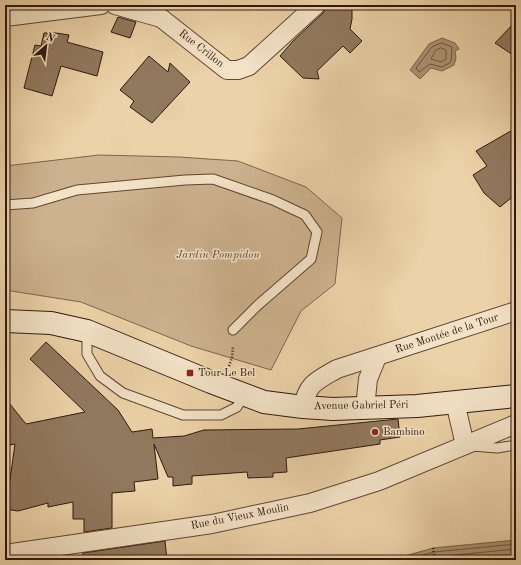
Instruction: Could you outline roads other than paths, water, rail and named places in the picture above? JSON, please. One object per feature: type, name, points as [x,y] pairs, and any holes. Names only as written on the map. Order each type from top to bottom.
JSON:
[{"type":"main road","name":"Avenue Gabriel Péri","points":[[5,321],[52,323],[87,331],[264,402],[303,407],[365,408],[516,396]]},
{"type":"street","points":[[5,17],[101,5]]},
{"type":"street","name":"Rue Crillon","points":[[115,5],[160,18],[227,70],[238,70],[249,66],[316,5]]},
{"type":"street","name":"Rue Montée de la Tour","points":[[303,407],[305,394],[316,380],[337,369],[516,311]]},
{"type":"street","points":[[365,408],[368,379],[377,357]]},
{"type":"street","points":[[455,402],[465,445]]},
{"type":"street","name":"Rue du Vieux Moulin","points":[[5,554],[212,524],[310,504],[379,481],[516,424]]},
{"type":"lane","points":[[5,205],[32,203],[77,190],[185,180],[213,179],[273,200],[305,215],[317,232],[311,259],[258,305],[233,330]]},
{"type":"lane","points":[[87,331],[87,354],[100,376],[123,393],[183,416],[221,415],[237,407],[244,395]]},
{"type":"lane","points":[[465,445],[497,448],[516,445]]},
{"type":"water","points":[[442,38],[455,43],[459,49],[455,51],[456,58],[454,65],[442,71],[431,68],[420,79],[410,70],[429,44]]},
{"type":"water","points":[[516,540],[516,560],[391,560],[433,548]]},
{"type":"place","name":"Tour Le Bel","points":[[190,373]]},
{"type":"place","name":"Bambino","points":[[375,432]]},
{"type":"park label","name":"Jardin Pompidou","points":[[218,255]]}]
